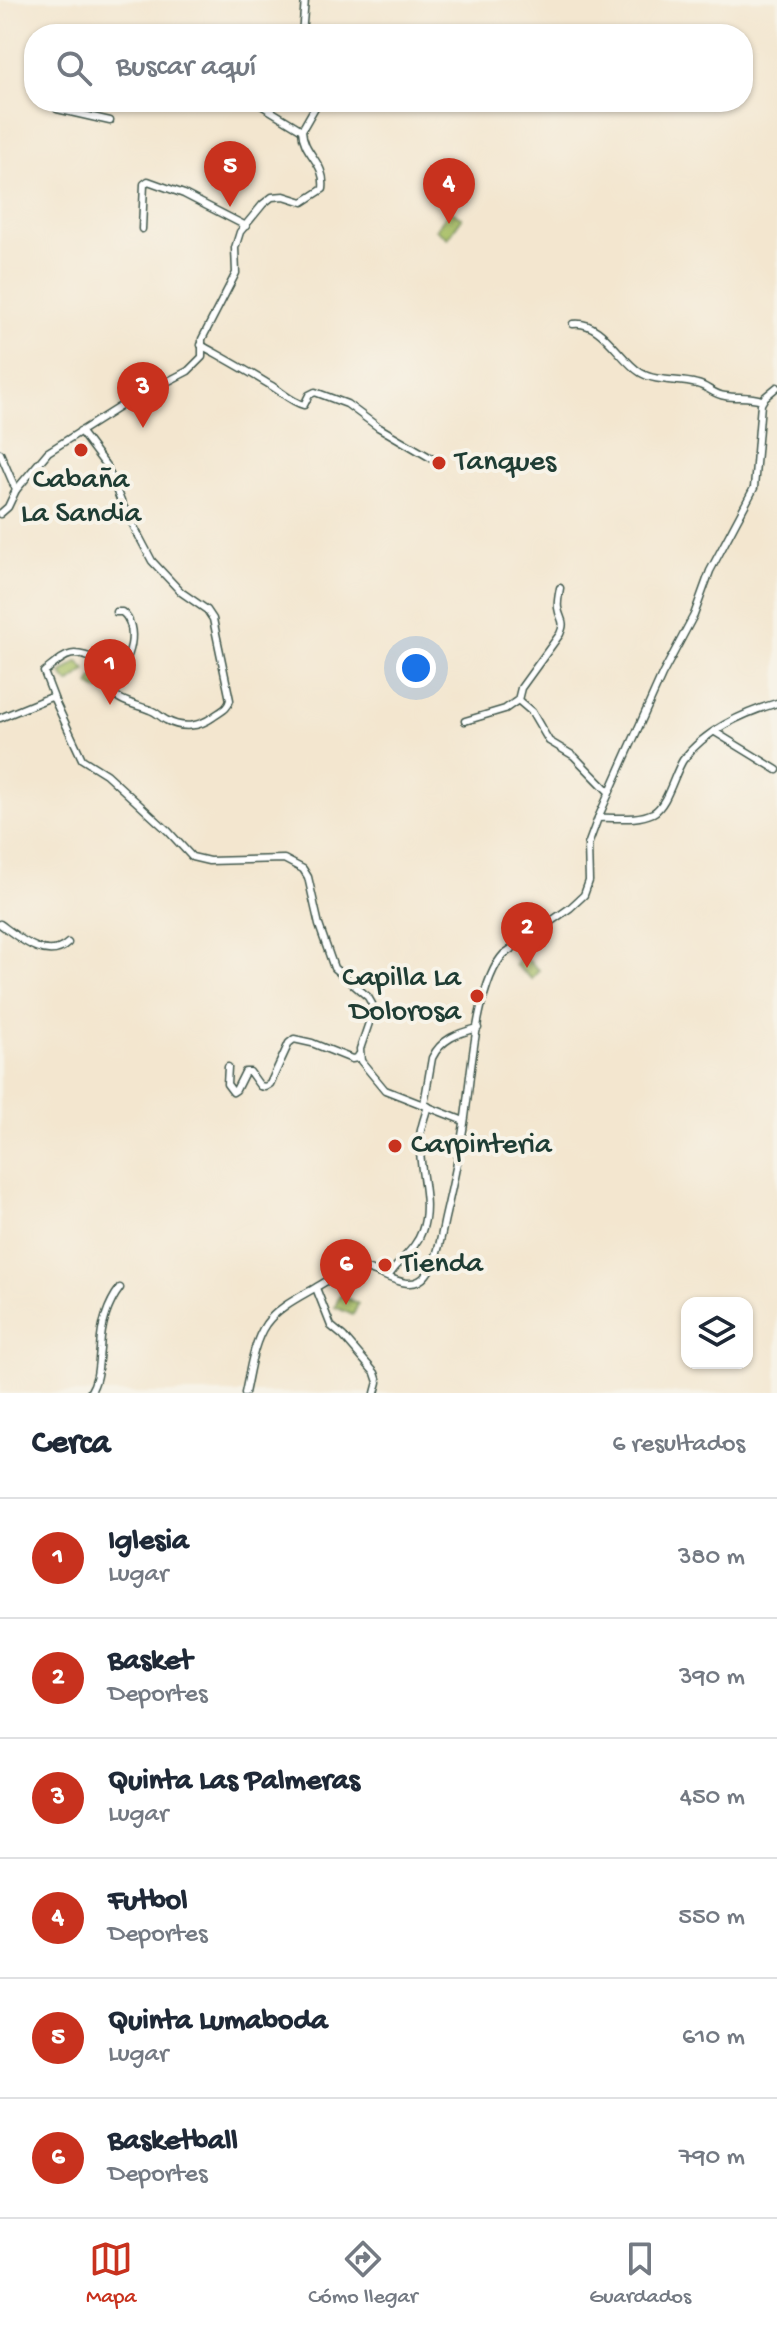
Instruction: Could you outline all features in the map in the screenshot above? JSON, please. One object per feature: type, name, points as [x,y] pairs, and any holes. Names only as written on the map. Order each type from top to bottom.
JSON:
[{"type":"street","points":[[303,24],[305,0]]},
{"type":"street","points":[[70,112],[110,121]]},
{"type":"street","points":[[272,112],[302,130]]},
{"type":"street","points":[[0,514],[48,452],[124,404],[188,371],[202,357],[201,345],[208,325],[236,273],[236,242],[246,226],[272,197],[284,196],[303,202],[323,189],[322,169],[302,140],[302,130],[312,112]]},
{"type":"street","points":[[142,229],[144,184],[148,181],[184,194],[246,226]]},
{"type":"street","points":[[573,324],[581,323],[605,337],[621,358],[645,376],[698,384],[724,396],[762,400]]},
{"type":"street","points":[[201,345],[300,404],[304,405],[309,395],[315,392],[347,404],[378,427],[436,461]]},
{"type":"street","points":[[245,1393],[260,1335],[268,1321],[288,1304],[357,1267],[412,1282],[427,1275],[441,1237],[490,974],[497,961],[515,944],[543,928],[584,895],[589,881],[588,845],[608,791],[662,675],[694,615],[710,571],[754,488],[762,400],[777,387]]},
{"type":"street","points":[[80,431],[107,467],[122,504],[152,561],[181,592],[207,610],[213,619],[229,688],[229,705],[203,723],[177,725],[155,711],[113,694],[107,686],[126,663],[132,632],[129,618],[122,612],[116,612]]},
{"type":"street","points":[[0,453],[16,490]]},
{"type":"street","points":[[465,721],[505,709],[518,700],[521,688],[563,626],[558,608],[560,588]]},
{"type":"street","points":[[114,674],[109,666],[82,653],[69,653],[44,672],[82,759],[106,774],[192,857],[209,861],[284,859],[303,869],[334,968],[372,1004],[372,1014],[359,1055],[370,1074],[385,1090],[464,1121]]},
{"type":"street","points":[[0,718],[42,700],[54,699]]},
{"type":"street","points":[[518,700],[532,712],[549,741],[574,756],[608,791]]},
{"type":"street","points":[[598,818],[629,818],[654,812],[663,803],[688,754],[734,719],[777,703]]},
{"type":"street","points":[[715,732],[777,770]]},
{"type":"street","points":[[0,924],[26,943],[39,948],[56,950],[68,943]]},
{"type":"street","points":[[388,1277],[424,1229],[420,1137],[434,1052],[458,1033],[478,1028]]},
{"type":"street","points":[[228,1067],[227,1084],[233,1092],[245,1072],[250,1072],[260,1086],[270,1084],[289,1043],[294,1039],[352,1059],[359,1055]]},
{"type":"street","points":[[90,1393],[99,1370],[105,1317],[120,1288]]},
{"type":"street","points":[[316,1288],[331,1326],[375,1373],[378,1382],[375,1393]]},
{"type":"green space","points":[[450,210],[462,218],[448,238],[436,229]]},
{"type":"green space","points":[[78,661],[86,670],[69,683],[61,674]]},
{"type":"green space","points":[[100,666],[111,673],[100,691],[89,685]]},
{"type":"green space","points":[[523,956],[539,970],[532,979],[515,965]]},
{"type":"green space","points":[[340,1295],[358,1304],[353,1315],[335,1307]]},
{"type":"place","name":"Quinta Lumaboda","points":[[230,207]]},
{"type":"place","name":"Futbol","points":[[449,224]]},
{"type":"place","name":"Quinta Las Palmeras","points":[[143,428]]},
{"type":"place","name":"Cabaña La Sandia","points":[[81,450]]},
{"type":"place","name":"Tanques","points":[[439,463]]},
{"type":"place","name":"Iglesia","points":[[110,705]]},
{"type":"place","name":"Basket","points":[[527,968]]},
{"type":"place","name":"Capilla La Dolorosa","points":[[477,996]]},
{"type":"place","name":"Carpinteria","points":[[395,1146]]},
{"type":"place","name":"Tienda","points":[[385,1265]]},
{"type":"place","name":"Basketball","points":[[346,1305]]}]
